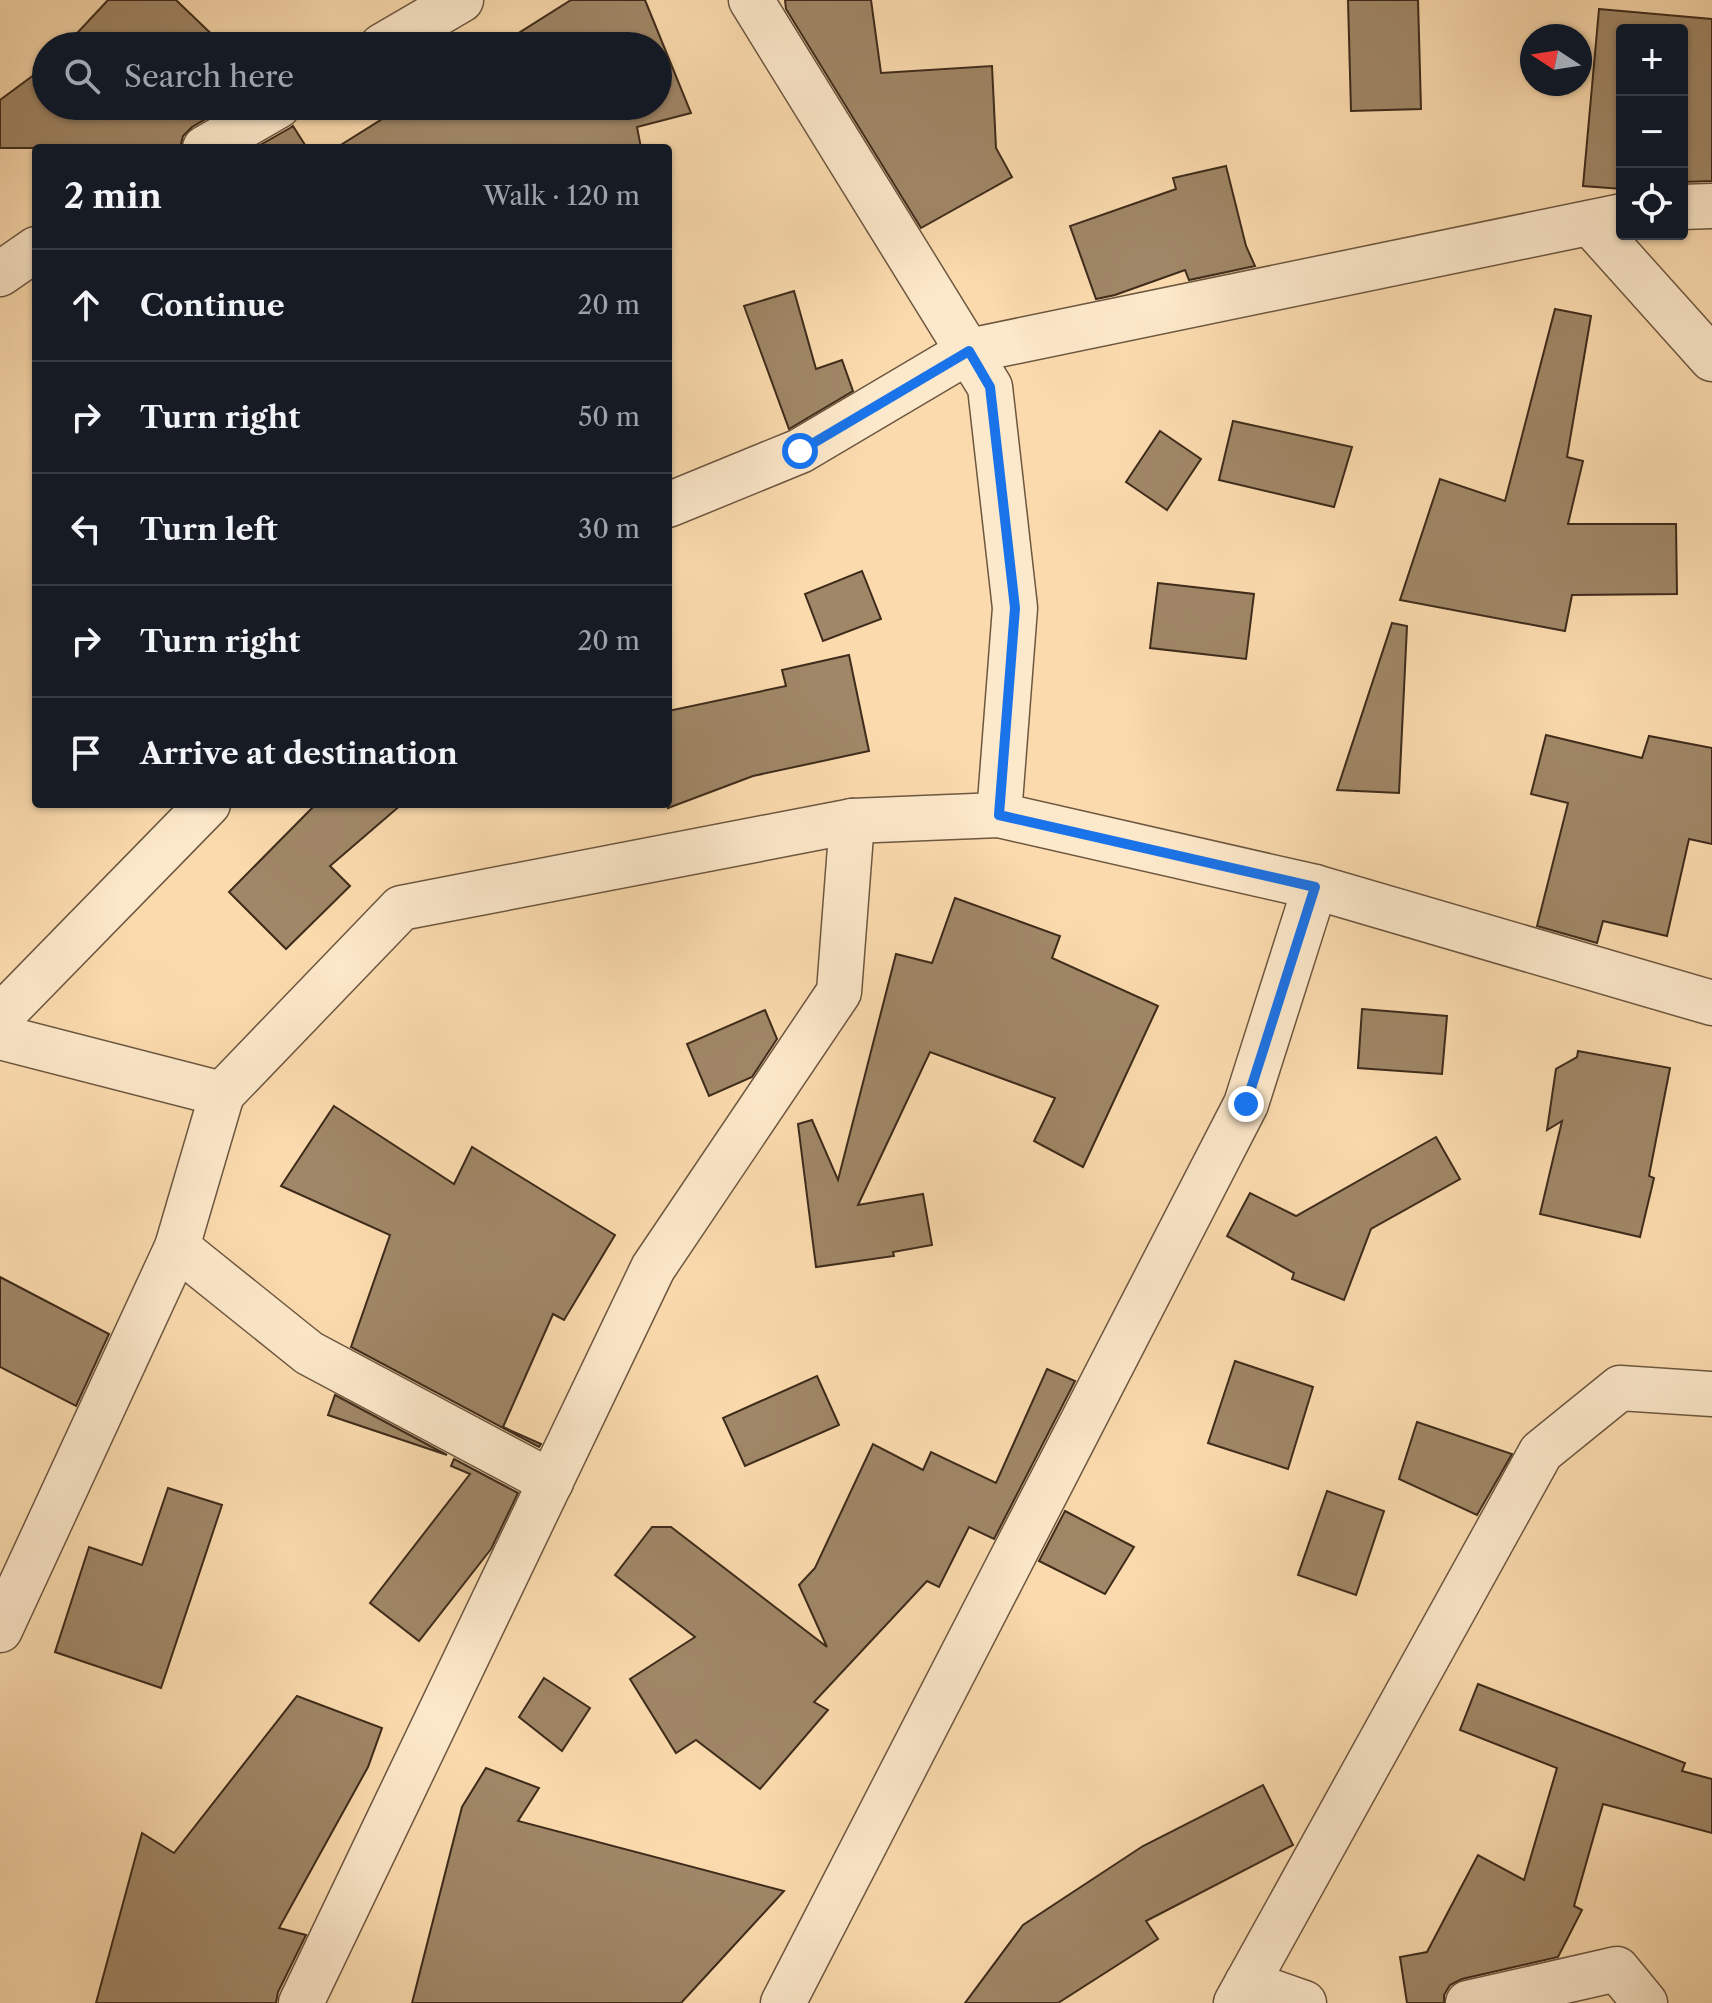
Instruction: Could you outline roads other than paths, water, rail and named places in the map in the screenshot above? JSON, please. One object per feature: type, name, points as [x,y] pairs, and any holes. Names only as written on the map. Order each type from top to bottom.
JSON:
[{"type":"street","points":[[406,32],[461,0]]},
{"type":"street","points":[[751,0],[990,387],[1015,608],[999,815]]},
{"type":"street","points":[[212,144],[254,120]]},
{"type":"street","points":[[1688,207],[1712,206]]},
{"type":"street","points":[[672,503],[800,451],[969,351],[1606,220],[1712,359]]},
{"type":"street","points":[[0,274],[32,252]]},
{"type":"street","points":[[0,1017],[204,808]]},
{"type":"street","points":[[0,1630],[177,1247],[222,1094],[401,908],[852,821],[999,815],[1315,887],[1712,1003]]},
{"type":"street","points":[[301,2003],[653,1268],[839,992],[852,821]]},
{"type":"street","points":[[783,2003],[1246,1104],[1315,887]]},
{"type":"street","points":[[0,1037],[222,1094]]},
{"type":"street","points":[[177,1247],[309,1353],[551,1482]]},
{"type":"street","points":[[1304,2003],[1241,1993],[1541,1452],[1620,1388],[1709,1397]]},
{"type":"street","points":[[1468,2003],[1617,1969],[1645,2003]]}]
